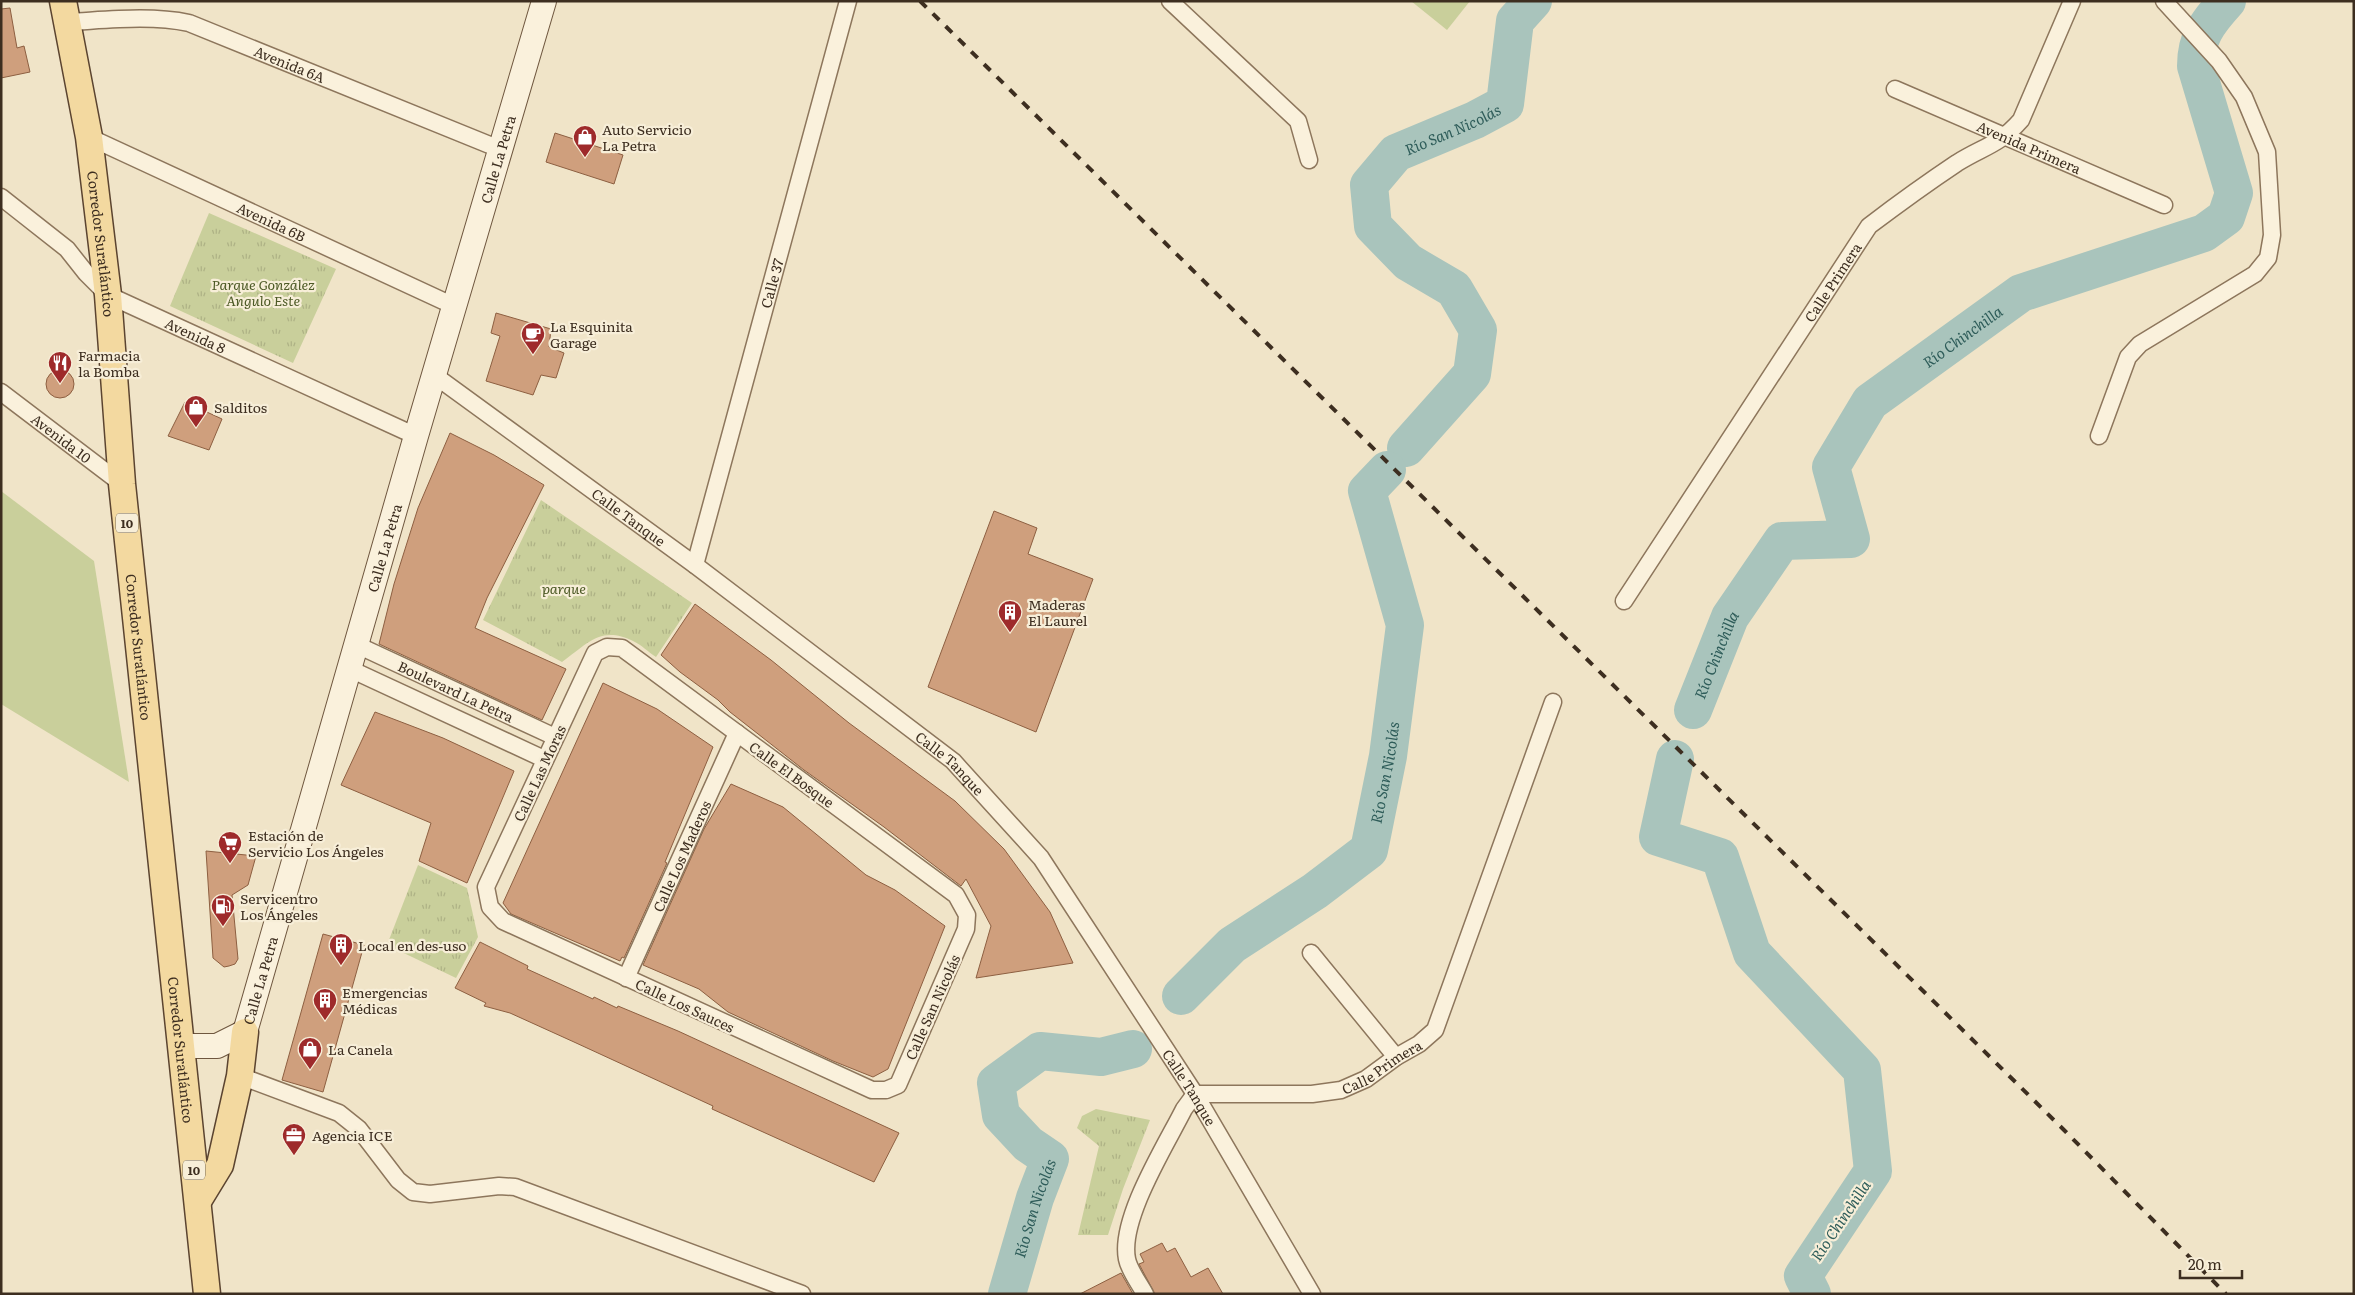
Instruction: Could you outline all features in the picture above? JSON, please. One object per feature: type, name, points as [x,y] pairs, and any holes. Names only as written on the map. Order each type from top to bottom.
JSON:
[{"type":"main road","name":"Corredor Suratlántico","points":[[66,12],[89,137],[108,295],[122,484],[207,1294]]},
{"type":"main road","points":[[198,1201],[220,1164],[240,1076],[245,1032]]},
{"type":"street","name":"Calle La Petra","points":[[182,1046],[217,1046],[245,1032],[416,436],[502,150],[544,1]]},
{"type":"street","name":"Calle 37","points":[[695,565],[848,1]]},
{"type":"street","points":[[1170,1],[1298,121],[1309,160]]},
{"type":"street","name":"Calle Primera","points":[[1624,601],[1869,226],[1905,198],[1960,161],[2007,136],[2020,120],[2032,98],[2072,1]]},
{"type":"street","points":[[2099,436],[2128,357],[2140,344],[2255,274],[2268,258],[2272,235],[2267,152],[2244,97],[2219,61],[2164,1]]},
{"type":"street","name":"Avenida 6A","points":[[66,12],[115,19],[172,20],[189,23],[502,150]]},
{"type":"street","name":"Avenida Primera","points":[[1895,89],[2164,205]]},
{"type":"street","name":"Avenida 6B","points":[[89,137],[454,306]]},
{"type":"street","name":"Avenida 8","points":[[1,197],[67,249],[86,273],[108,295],[416,436]]},
{"type":"street","name":"Calle Tanque","points":[[434,375],[695,565],[953,761],[1041,858],[1195,1094],[1312,1294]]},
{"type":"street","name":"Avenida 10","points":[[1,392],[122,484]]},
{"type":"street","name":"Boulevard La Petra","points":[[357,645],[555,737]]},
{"type":"street","name":"Calle Las Moras","points":[[490,907],[486,887],[595,653],[607,647]]},
{"type":"street","name":"Calle El Bosque","points":[[607,647],[622,648],[956,895],[967,915]]},
{"type":"street","name":"Boulevard La Petra","points":[[350,669],[544,759]]},
{"type":"street","name":"Calle Primera","points":[[1195,1094],[1312,1094],[1341,1090],[1366,1079],[1396,1057],[1419,1044],[1435,1030],[1553,702]]},
{"type":"street","name":"Calle Los Maderos","points":[[626,978],[736,733]]},
{"type":"street","name":"Calle Los Sauces","points":[[490,907],[503,921],[626,978],[872,1090],[886,1090]]},
{"type":"street","name":"Calle San Nicolás","points":[[886,1090],[898,1085],[966,929],[967,915]]},
{"type":"street","points":[[1311,953],[1396,1057]]},
{"type":"street","points":[[240,1076],[339,1113],[359,1129],[398,1180],[413,1192],[430,1194],[515,1186],[802,1294]]},
{"type":"street","points":[[1145,1294],[1127,1260],[1127,1236],[1133,1212],[1184,1109],[1195,1094]]},
{"type":"green space","points":[[1411,1],[1470,1],[1447,30]]},
{"type":"green space","name":"Parque González Angulo Este","points":[[209,213],[336,269],[293,363],[170,306]]},
{"type":"green space","points":[[1,491],[94,561],[129,782],[1,704]]},
{"type":"green space","name":"parque","points":[[541,500],[692,603],[656,657],[633,641],[612,635],[603,636],[587,643],[562,662],[483,620]]},
{"type":"green space","points":[[418,865],[467,888],[478,937],[456,978],[387,945]]},
{"type":"green space","points":[[1096,1109],[1150,1120],[1123,1189],[1108,1235],[1078,1235],[1099,1146],[1077,1128],[1082,1116]]},
{"type":"building","points":[[10,8],[17,48],[24,46],[30,72],[1,78],[1,9]]},
{"type":"building","name":"Auto Servicio La Petra","points":[[555,133],[623,155],[614,184],[546,162]]},
{"type":"building","name":"La Esquinita Garage","points":[[496,313],[551,329],[549,347],[564,353],[556,378],[541,375],[533,395],[486,381],[500,336],[491,333]]},
{"type":"building","name":"Farmacia la Bomba","points":[[60,370],[70,374],[74,384],[70,394],[60,398],[50,394],[46,384],[50,374]]},
{"type":"building","name":"Salditos","points":[[185,402],[222,419],[209,450],[168,436]]},
{"type":"building","points":[[450,433],[494,455],[544,485],[487,598],[475,628],[566,669],[542,720],[379,644],[394,584],[418,508]]},
{"type":"building","name":"Maderas El Laurel","points":[[994,511],[1037,528],[1028,554],[1093,579],[1036,732],[928,687]]},
{"type":"building","points":[[695,604],[771,660],[849,723],[955,801],[1004,849],[1050,912],[1073,963],[976,978],[991,926],[966,879],[961,886],[884,827],[804,770],[661,655]]},
{"type":"building","points":[[603,683],[657,709],[713,747],[665,862],[667,863],[624,958],[622,957],[620,961],[511,914],[503,903]]},
{"type":"building","points":[[375,712],[443,738],[514,771],[467,883],[419,861],[431,823],[341,785]]},
{"type":"building","points":[[731,784],[783,807],[866,875],[895,890],[945,926],[888,1069],[873,1077],[833,1061],[728,1012],[699,989],[643,965],[704,829]]},
{"type":"building","name":"Servicentro Los Ángeles","points":[[206,851],[256,856],[248,885],[232,895],[238,959],[235,964],[224,967],[213,958]]},
{"type":"building","points":[[323,934],[364,945],[323,1092],[282,1080]]},
{"type":"building","points":[[480,942],[528,966],[527,969],[593,999],[594,997],[617,1008],[618,1006],[678,1031],[899,1133],[874,1182],[712,1109],[713,1106],[510,1013],[484,1006],[486,1003],[455,988]]},
{"type":"building","points":[[1162,1243],[1167,1252],[1175,1248],[1191,1277],[1208,1268],[1223,1294],[1155,1294],[1139,1264],[1144,1262],[1140,1254]]},
{"type":"building","points":[[1121,1273],[1133,1294],[1080,1294]]},
{"type":"waterway","name":"Río San Nicolás","points":[[1406,448],[1472,374],[1478,330],[1454,289],[1408,262],[1373,226],[1369,185],[1396,153],[1475,120],[1505,104],[1515,21],[1533,1]]},
{"type":"waterway","name":"Río Chinchilla","points":[[1693,710],[1730,617],[1782,541],[1851,539],[1831,467],[1870,402],[2021,293],[2204,233],[2226,217],[2234,193],[2196,66],[2198,47],[2204,31],[2227,1]]},
{"type":"waterway","name":"Río San Nicolás","points":[[1181,996],[1232,945],[1315,891],[1369,850],[1388,756],[1405,625],[1367,491],[1387,470]]},
{"type":"waterway","name":"Río Chinchilla","points":[[1675,759],[1658,837],[1720,857],[1752,953],[1862,1070],[1873,1171],[1803,1276],[1812,1294]]},
{"type":"waterway","name":"Río San Nicolás","points":[[1007,1294],[1035,1198],[1050,1159],[1028,1144],[1001,1115],[996,1083],[1040,1051],[1101,1057],[1133,1049]]},
{"type":"railway","points":[[920,1],[2066,1132],[2226,1294]]},
{"type":"place","name":"Auto Servicio La Petra","points":[[585,158]]},
{"type":"place","name":"La Esquinita Garage","points":[[533,355]]},
{"type":"place","name":"Farmacia la Bomba","points":[[60,384]]},
{"type":"place","name":"Salditos","points":[[196,428]]},
{"type":"place","name":"Maderas El Laurel","points":[[1010,633]]},
{"type":"place","name":"Estación de Servicio Los Ángeles","points":[[230,864]]},
{"type":"place","name":"Servicentro Los Ángeles","points":[[223,927]]},
{"type":"place","name":"Local en des-uso","points":[[341,966]]},
{"type":"place","name":"Emergencias Médicas","points":[[325,1021]]},
{"type":"place","name":"La Canela","points":[[310,1070]]},
{"type":"place","name":"Agencia ICE","points":[[294,1156]]}]
